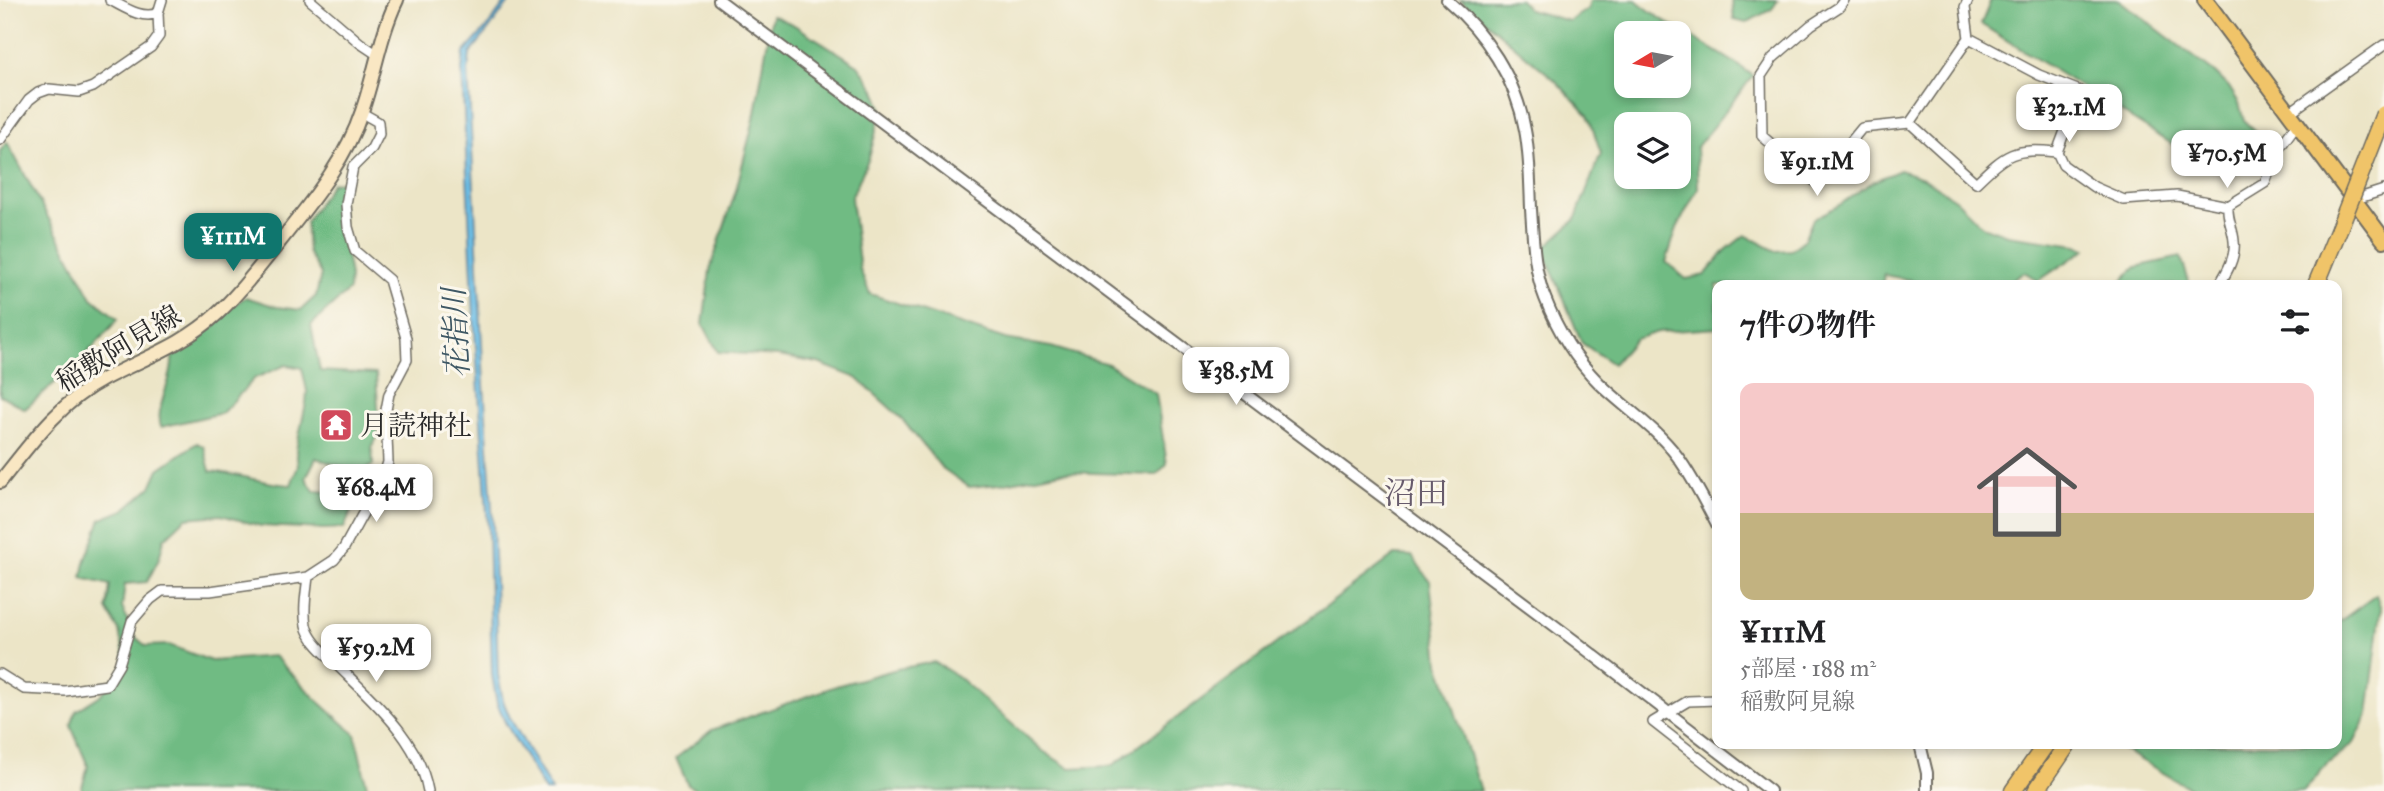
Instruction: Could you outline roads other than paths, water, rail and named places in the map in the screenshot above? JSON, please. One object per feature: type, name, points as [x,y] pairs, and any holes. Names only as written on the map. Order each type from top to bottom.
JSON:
[{"type":"highway","points":[[2318,280],[2384,114]]},
{"type":"highway","points":[[2013,791],[2042,749]]},
{"type":"highway","points":[[2036,791],[2065,749]]},
{"type":"main road","name":"稲敷阿見線","points":[[0,482],[42,430],[79,395],[196,331],[220,312],[255,273],[329,177],[342,154],[362,113],[397,0]]},
{"type":"main road","points":[[2205,0],[2384,240]]},
{"type":"street","points":[[110,0],[140,14],[152,16],[158,13]]},
{"type":"street","points":[[0,140],[29,100],[38,93],[49,89],[79,92],[93,87],[151,47],[159,36],[158,13],[162,0]]},
{"type":"street","points":[[310,0],[378,55]]},
{"type":"street","points":[[719,0],[1712,747]]},
{"type":"street","points":[[1447,0],[1485,39],[1518,102],[1528,147],[1533,240],[1538,272],[1544,296],[1556,322],[1570,347],[1590,372],[1650,426],[1678,457],[1712,516]]},
{"type":"street","points":[[1844,0],[1773,58],[1762,76],[1762,136],[1817,183],[1862,128],[1910,123],[1976,183],[2000,160],[2027,150],[2057,152]]},
{"type":"street","points":[[1910,123],[1969,38],[1965,7],[1968,0]]},
{"type":"street","points":[[1969,38],[2039,75],[2080,91],[2057,152],[2063,164],[2101,192],[2124,200],[2177,196],[2228,206],[2265,183],[2293,118],[2384,45]]},
{"type":"street","points":[[0,674],[24,689],[65,691],[107,685],[119,665],[132,621],[149,600],[162,591],[210,591],[308,578],[334,560],[345,548],[379,486],[388,462],[386,410],[389,394],[407,360],[406,338],[389,280],[376,272],[355,251],[348,227],[346,204],[353,167],[372,148],[379,134],[378,122],[362,113]]},
{"type":"street","points":[[2353,200],[2384,190]]},
{"type":"street","points":[[2222,280],[2233,260],[2234,240],[2227,218],[2228,206]]},
{"type":"street","points":[[308,578],[304,614],[306,629],[320,647],[385,713],[416,754],[426,777],[428,791]]},
{"type":"street","points":[[1712,700],[1688,701],[1653,722],[1741,791]]},
{"type":"street","points":[[1715,749],[1770,791]]},
{"type":"street","points":[[1921,749],[1926,767],[1927,791]]},
{"type":"water","name":"花指川","points":[[507,0],[511,0],[470,54],[468,71],[493,525],[498,675],[503,701],[510,718],[552,791],[545,791],[505,722],[497,703],[492,675],[488,527],[474,318],[462,70],[464,53]]},
{"type":"place","name":"月読神社","points":[[336,425]]},
{"type":"district","name":"沼田","points":[[1416,493]]}]
